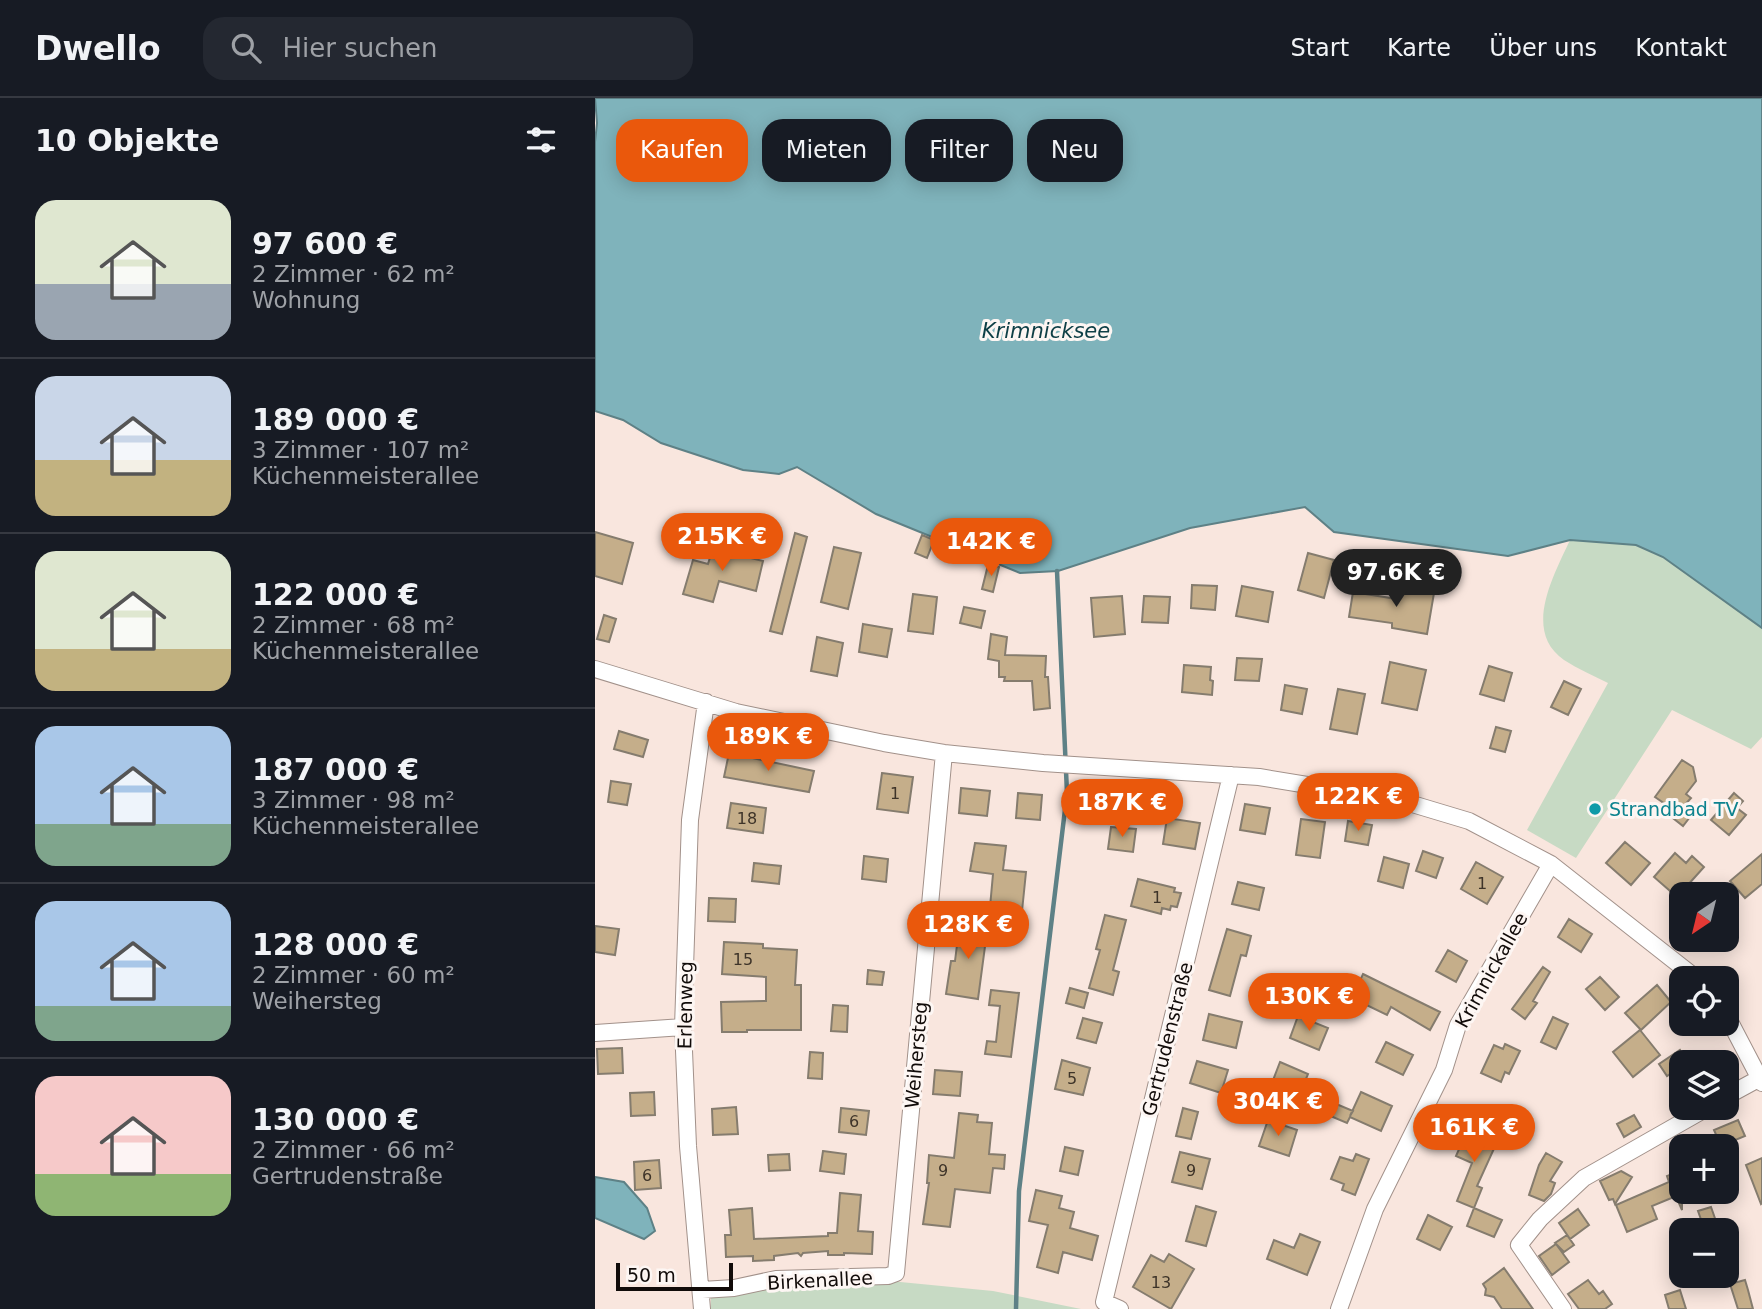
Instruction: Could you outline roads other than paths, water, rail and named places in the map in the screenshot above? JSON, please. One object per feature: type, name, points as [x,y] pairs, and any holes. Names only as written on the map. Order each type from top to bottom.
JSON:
[{"type":"street","points":[[595,668],[736,712],[944,753],[1043,763],[1259,777],[1399,800],[1469,821],[1551,864],[1681,966]]},
{"type":"street","name":"Erlenweg","points":[[702,1309],[688,1146],[683,1027],[689,820],[706,702]]},
{"type":"street","name":"Weihersteg","points":[[896,1273],[944,753]]},
{"type":"street","name":"Gertrudenstraße","points":[[1120,1309],[1104,1302],[1231,775]]},
{"type":"street","name":"Krimnickallee","points":[[1339,1309],[1375,1209],[1444,1070],[1458,1025],[1551,864]]},
{"type":"street","points":[[595,1033],[683,1027]]},
{"type":"street","points":[[1738,1036],[1761,1080],[1739,1090]]},
{"type":"street","points":[[1563,1309],[1519,1245],[1540,1219],[1584,1178],[1686,1120]]},
{"type":"street","name":"Birkenallee","points":[[702,1290],[734,1288],[776,1279],[888,1276],[896,1273]]},
{"type":"water","name":"Krimnicksee","points":[[595,98],[1762,98],[1762,628],[1663,557],[1636,545],[1570,540],[1508,556],[1334,532],[1305,507],[1190,528],[1058,571],[1020,573],[876,514],[797,467],[779,474],[743,470],[661,443],[623,420],[595,411]]},
{"type":"water","points":[[595,1177],[624,1182],[647,1208],[655,1231],[644,1239],[595,1218]]},
{"type":"waterway","points":[[1016,1309],[1019,1191],[1067,793],[1057,571]]},
{"type":"place","name":"Strandbad TV","points":[[1595,809]]}]
